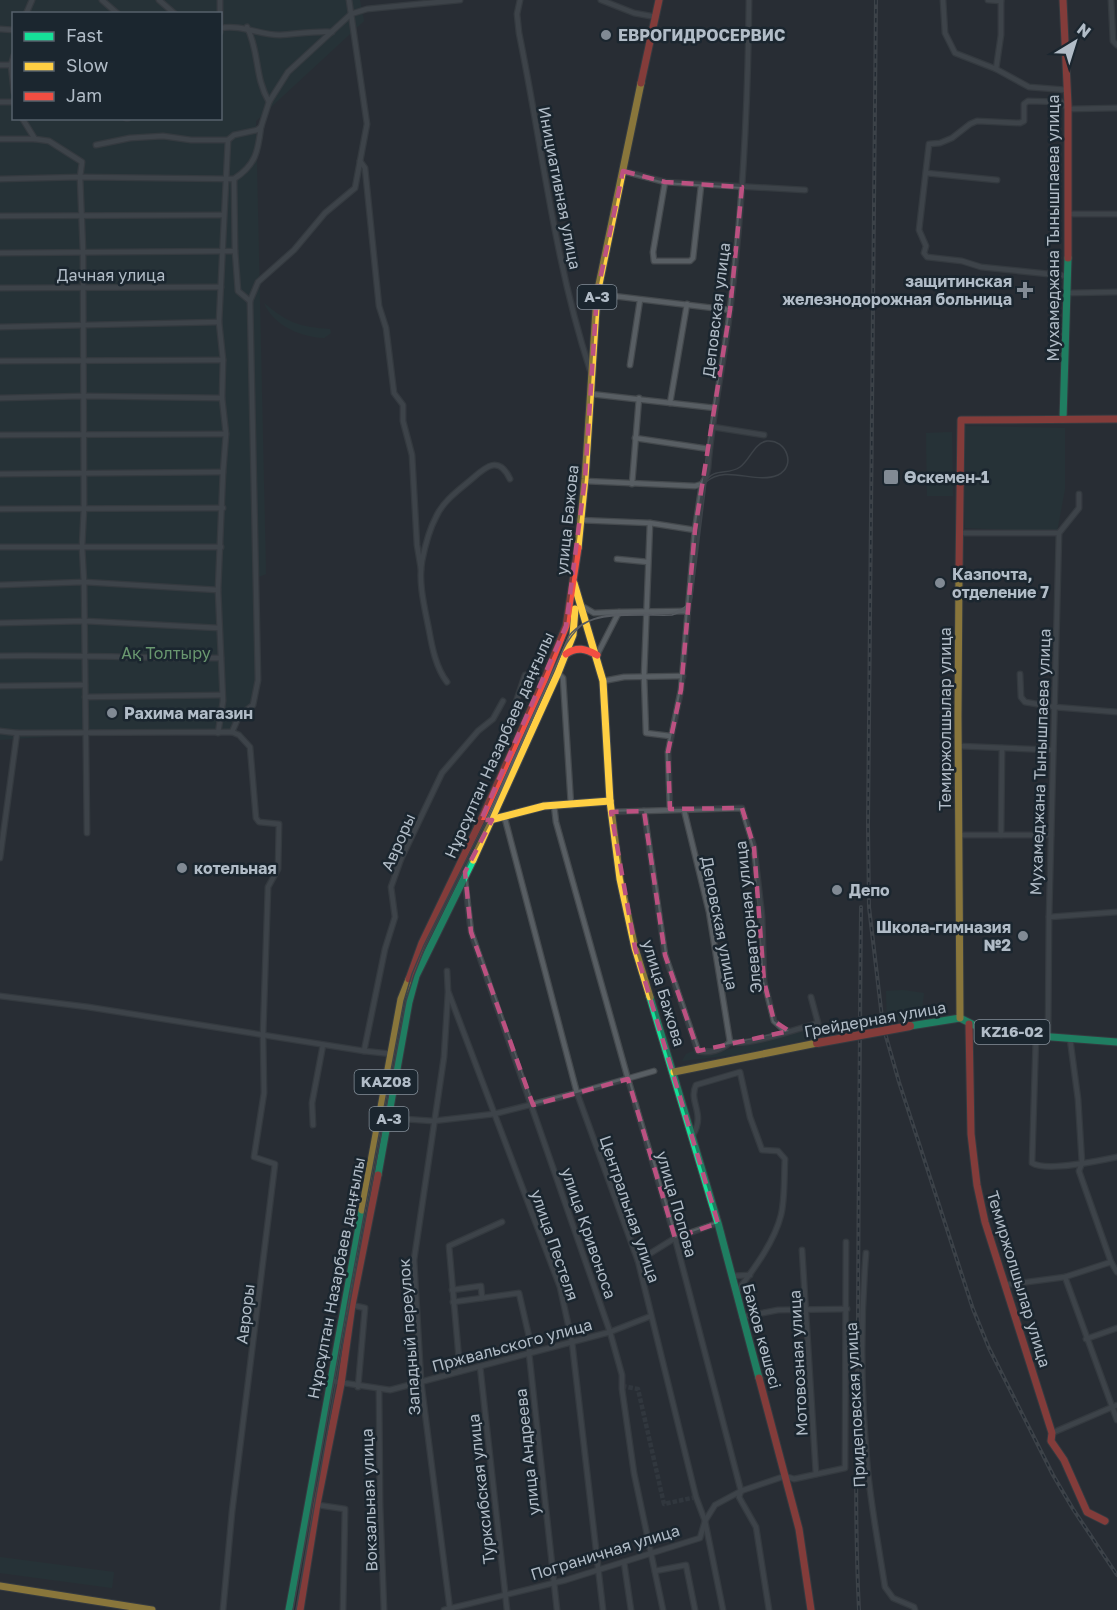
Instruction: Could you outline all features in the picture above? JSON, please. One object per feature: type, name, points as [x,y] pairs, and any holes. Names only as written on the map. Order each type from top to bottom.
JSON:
[{"type":"main road","name":"улица Бажова","points":[[659,0],[597,294],[585,481],[574,582],[603,681],[610,801],[620,879],[635,948],[674,1072]]},
{"type":"main road","name":"Мухамеджана Тынышпаева улица","points":[[1063,0],[1068,109],[1068,293],[1063,419]]},
{"type":"main road","points":[[1063,419],[1117,419]]},
{"type":"main road","name":"Темиржолшылар улица","points":[[960,1018],[958,746],[961,420],[1063,419]]},
{"type":"main road","name":"Нұрсұлтан Назарбаев даңғылы","points":[[289,1610],[401,999],[422,943],[492,820],[558,673],[573,635],[574,582]]},
{"type":"main road","name":"Нұрсұлтан Назарбаев даңғылы","points":[[300,1610],[317,1504],[341,1384],[352,1305],[401,1055],[409,1002],[416,976],[481,820],[566,626],[574,582]]},
{"type":"main road","points":[[565,655],[573,649],[580,648],[597,655]]},
{"type":"main road","points":[[481,820],[505,819],[525,810],[554,805],[610,801]]},
{"type":"main road","name":"Грейдерная улица","points":[[674,1072],[817,1043],[960,1018],[969,1024],[1036,1036],[1117,1042]]},
{"type":"main road","name":"Темиржолшылар улица","points":[[969,1024],[971,1134],[977,1185],[985,1222],[1052,1432],[1051,1441],[1064,1460],[1087,1512],[1105,1521]]},
{"type":"main road","name":"Бажов көшесі","points":[[674,1072],[732,1276],[799,1529],[810,1610]]},
{"type":"main road","points":[[0,1586],[152,1610]]},
{"type":"street","points":[[102,0],[116,12]]},
{"type":"street","points":[[159,0],[173,12]]},
{"type":"street","points":[[232,732],[239,716],[253,705],[258,680],[250,301],[258,282],[294,250],[325,213],[355,188],[367,124],[349,0]]},
{"type":"street","points":[[0,179],[80,177],[234,179],[244,173],[258,152],[261,127],[269,102],[288,72],[351,14],[367,9],[460,0]]},
{"type":"street","name":"Инициативная улица","points":[[520,0],[517,14],[519,33],[551,213],[577,330],[593,378]]},
{"type":"street","points":[[601,0],[634,13],[656,17]]},
{"type":"street","name":"Деповская улица","points":[[670,809],[668,752],[670,735],[681,690],[695,530],[702,484],[706,477],[730,310],[742,187],[749,0]]},
{"type":"street","points":[[943,0],[945,33],[955,53],[996,69],[1029,87],[1067,90]]},
{"type":"street","points":[[988,0],[1001,1],[1000,44],[996,69]]},
{"type":"street","points":[[1112,0],[1113,41],[1117,45]]},
{"type":"street","points":[[222,28],[247,27],[264,34],[332,32]]},
{"type":"street","points":[[247,27],[254,46],[256,69],[262,90],[269,102]]},
{"type":"street","points":[[12,62],[12,74]]},
{"type":"street","points":[[0,65],[11,65]]},
{"type":"street","points":[[1068,276],[981,267],[962,261],[927,257],[924,254],[926,246],[920,230],[929,144],[940,143],[952,138],[970,124],[977,122],[1020,123],[1024,121],[1024,104],[1028,101],[1062,102],[1068,109],[1117,108]]},
{"type":"street","points":[[23,120],[35,139]]},
{"type":"street","points":[[96,145],[152,136],[190,140],[228,140],[234,135],[261,127]]},
{"type":"street","points":[[0,139],[49,141],[82,162],[80,177],[84,396],[82,547],[87,834]]},
{"type":"street","points":[[218,732],[222,694],[218,590],[226,434],[219,322],[224,179],[228,140]]},
{"type":"street","points":[[360,161],[365,168],[379,306],[386,328],[394,393],[403,405],[403,422],[412,455],[417,545],[431,639],[440,674],[447,681]]},
{"type":"street","points":[[623,171],[665,182],[701,186],[805,190]]},
{"type":"street","points":[[926,173],[997,180]]},
{"type":"street","points":[[234,179],[234,251],[238,291],[250,301]]},
{"type":"street","points":[[665,182],[653,252],[654,261],[690,261],[693,258],[701,186]]},
{"type":"street","points":[[1068,214],[1117,214]]},
{"type":"street","points":[[0,216],[223,215]]},
{"type":"street","points":[[0,253],[234,251]]},
{"type":"street","name":"Дачная улица","points":[[0,288],[221,287]]},
{"type":"street","points":[[1068,293],[1117,292]]},
{"type":"street","points":[[597,294],[730,310]]},
{"type":"street","points":[[630,365],[640,300]]},
{"type":"street","points":[[670,403],[687,304]]},
{"type":"street","points":[[0,327],[219,322]]},
{"type":"street","points":[[0,361],[223,360]]},
{"type":"street","points":[[591,394],[715,408]]},
{"type":"street","points":[[0,398],[84,396],[222,398]]},
{"type":"street","points":[[632,483],[639,398]]},
{"type":"street","points":[[713,427],[764,435]]},
{"type":"street","points":[[0,435],[226,434]]},
{"type":"street","points":[[635,438],[709,449]]},
{"type":"street","points":[[421,569],[436,515],[458,490],[487,466],[500,467],[510,479]]},
{"type":"street","points":[[0,474],[223,472]]},
{"type":"street","points":[[585,481],[695,486],[702,484]]},
{"type":"street","points":[[960,532],[1059,533],[1079,508],[1079,494]]},
{"type":"street","points":[[0,509],[223,508]]},
{"type":"street","points":[[579,520],[650,523],[695,530]]},
{"type":"street","points":[[650,523],[645,612],[646,733],[670,735]]},
{"type":"street","name":"Мухамеджана Тынышпаева улица","points":[[1048,1037],[1059,533]]},
{"type":"street","points":[[0,547],[221,547]]},
{"type":"street","points":[[616,559],[648,562]]},
{"type":"street","points":[[0,585],[84,582],[218,590]]},
{"type":"street","points":[[582,606],[594,613],[687,612]]},
{"type":"street","points":[[597,655],[619,612]]},
{"type":"street","points":[[0,623],[85,621],[219,628]]},
{"type":"street","points":[[0,656],[221,658]]},
{"type":"street","points":[[558,673],[563,678],[571,805]]},
{"type":"street","points":[[1020,674],[1021,697],[1025,702],[1054,707],[1117,712]]},
{"type":"street","points":[[516,702],[525,675],[545,678]]},
{"type":"street","points":[[603,681],[644,676],[682,676]]},
{"type":"street","points":[[0,686],[85,685]]},
{"type":"street","points":[[85,697],[222,694]]},
{"type":"street","name":"Авроры","points":[[364,1052],[385,949],[395,917],[391,887],[401,859],[442,773],[478,730],[493,718],[503,701]]},
{"type":"street","points":[[0,731],[86,734],[232,732],[239,735],[250,747],[256,818],[259,822],[279,824],[278,869],[268,887],[263,1035]]},
{"type":"street","points":[[0,858],[17,733]]},
{"type":"street","points":[[958,746],[1053,750]]},
{"type":"street","points":[[1001,835],[1002,747]]},
{"type":"street","name":"улица Попова","points":[[554,805],[556,822],[675,1238],[741,1491],[739,1497],[756,1527],[769,1610]]},
{"type":"street","name":"Элеваторная улица","points":[[684,810],[742,808],[750,830],[755,856],[762,916],[764,981],[774,1021],[789,1031]]},
{"type":"street","points":[[611,812],[684,810]]},
{"type":"street","name":"Деповская улица","points":[[684,810],[709,912],[730,1042]]},
{"type":"street","points":[[644,811],[665,955],[696,1048],[704,1053],[717,1050],[730,1042],[736,1044],[819,1023],[811,997]]},
{"type":"street","name":"Центральная улица","points":[[505,819],[577,1093],[638,1261],[696,1497],[705,1521],[723,1610]]},
{"type":"street","points":[[959,835],[1051,835]]},
{"type":"street","name":"улица Кривоноса","points":[[461,871],[471,932],[610,1332],[622,1375],[633,1462],[663,1610]]},
{"type":"street","points":[[1049,917],[1117,912]]},
{"type":"street","name":"улица Пестеля","points":[[447,971],[448,991],[560,1287],[572,1342],[603,1610]]},
{"type":"street","name":"Западный переулок","points":[[448,991],[444,1057],[414,1260],[422,1381],[450,1609]]},
{"type":"street","points":[[0,996],[87,1007],[364,1052],[401,1055]]},
{"type":"street","name":"Авроры","points":[[223,1610],[232,1512],[275,1164],[254,1157],[264,1093],[263,1035]]},
{"type":"street","points":[[1036,1036],[1032,1163],[1039,1167],[1117,1158]]},
{"type":"street","points":[[1070,1039],[1078,1099],[1082,1163],[1079,1171],[1111,1262],[1117,1272]]},
{"type":"street","points":[[313,1125],[312,1103],[323,1045]]},
{"type":"street","points":[[389,1118],[433,1121],[494,1114],[532,1106],[654,1071]]},
{"type":"street","points":[[692,1136],[699,1121],[693,1092],[696,1085],[740,1072],[752,1125],[762,1150],[778,1150],[785,1159],[780,1220],[750,1275],[736,1293]]},
{"type":"street","points":[[460,1371],[449,1246],[502,1222]]},
{"type":"street","points":[[638,1261],[675,1238],[717,1223]]},
{"type":"street","points":[[742,1317],[769,1311],[847,1309],[846,1242]]},
{"type":"street","name":"Мотовозная улица","points":[[802,1250],[816,1474]]},
{"type":"street","name":"Придеповская улица","points":[[866,1253],[863,1288],[863,1384],[868,1476],[885,1587],[893,1598],[914,1607],[915,1610]]},
{"type":"street","points":[[1005,1285],[1065,1277],[1111,1262]]},
{"type":"street","points":[[732,1276],[750,1275]]},
{"type":"street","points":[[741,1276],[744,1283]]},
{"type":"street","points":[[1065,1277],[1086,1339],[1115,1406],[1117,1420]]},
{"type":"street","points":[[452,1290],[481,1286],[482,1298],[453,1302]]},
{"type":"street","name":"улица Андреева","points":[[482,1298],[519,1293],[530,1341],[529,1353],[557,1610]]},
{"type":"street","points":[[352,1305],[365,1308],[358,1387]]},
{"type":"street","name":"Пограничная улица","points":[[444,1610],[553,1583],[700,1538],[705,1521],[715,1505],[741,1491],[785,1476],[794,1479],[845,1468],[847,1309]]},
{"type":"street","name":"Пржвальского улица","points":[[331,1381],[358,1387],[390,1390],[610,1332],[651,1316]]},
{"type":"street","points":[[1086,1339],[1117,1328]]},
{"type":"street","name":"Турксибская улица","points":[[480,1366],[507,1610]]},
{"type":"street","name":"Вокзальная улица","points":[[378,1389],[384,1610]]},
{"type":"street","points":[[1052,1432],[1115,1406]]},
{"type":"street","points":[[317,1504],[345,1509],[343,1610]]},
{"type":"street","points":[[624,1562],[631,1610]]},
{"type":"street","points":[[655,1572],[686,1565],[695,1610]]},
{"type":"highlighted area","points":[[623,171],[665,182],[742,187],[730,310],[695,530],[681,690],[668,752],[670,809],[742,808],[754,847],[764,981],[774,1021],[789,1031],[698,1051],[665,955],[644,811],[611,812],[635,948],[718,1223],[675,1238],[628,1079],[533,1105],[471,932],[465,872],[492,820],[481,820],[566,626],[585,479],[597,294]]},
{"type":"green space","name":"Ақ Толтыру","points":[[0,0],[360,0],[364,21],[256,121],[266,574],[256,578],[258,680],[253,705],[239,716],[232,732],[86,734],[0,740]]},
{"type":"green space","points":[[264,303],[294,323],[330,329],[331,333],[324,338],[289,329],[274,318]]},
{"type":"green space","points":[[964,426],[1065,428],[1065,489],[1057,532],[965,528]]},
{"type":"green space","points":[[952,432],[953,496],[927,496],[926,433]]},
{"type":"green space","points":[[903,990],[924,993],[922,1009],[947,1009],[948,1011],[941,1015],[887,1022],[886,991]]},
{"type":"green space","points":[[826,1025],[826,1036],[733,1055],[682,1061],[686,1054],[693,1051],[714,1053]]},
{"type":"green space","points":[[0,1557],[114,1572],[112,1588],[0,1573]]},
{"type":"tunnel","points":[[622,1386],[638,1389],[664,1504],[696,1497]]},
{"type":"tram line","points":[[293,1610],[404,1001],[424,945],[486,820],[569,636],[579,627],[590,620],[617,614],[672,613],[686,606],[691,597],[704,483],[712,475],[740,467],[755,448],[763,442],[779,444],[787,454],[788,460],[784,471],[778,475],[760,478],[723,475],[706,482],[692,597],[687,607],[672,615],[626,615],[601,618],[590,621],[582,625],[576,631],[570,637],[488,820],[426,945],[406,1001],[296,1610]]},
{"type":"railway","points":[[876,0],[868,825],[869,907],[883,1026],[973,1309],[989,1348],[1053,1475],[1117,1575]]},
{"type":"railway","points":[[859,1610],[856,1462],[861,907]]},
{"type":"traffic: fast","points":[[1063,419],[1068,258]]},
{"type":"traffic: fast","points":[[378,1175],[409,1002],[416,976],[473,860]]},
{"type":"traffic: fast","points":[[650,997],[718,1223],[759,1378]]},
{"type":"traffic: fast","points":[[910,1026],[960,1018],[974,1025],[1013,1034],[1117,1042]]},
{"type":"traffic: fast","points":[[289,1610],[362,1210]]},
{"type":"traffic: slow","points":[[578,548],[585,479],[597,294],[641,83]]},
{"type":"traffic: slow","points":[[959,573],[960,1018]]},
{"type":"traffic: slow","points":[[574,583],[603,681],[610,801],[620,879],[635,948],[650,997]]},
{"type":"traffic: slow","points":[[473,860],[558,673],[573,635],[575,609]]},
{"type":"traffic: slow","points":[[490,820],[544,806],[610,801]]},
{"type":"traffic: slow","points":[[362,1210],[401,999],[409,979]]},
{"type":"traffic: slow","points":[[674,1072],[817,1043]]},
{"type":"traffic: slow","points":[[0,1586],[152,1610]]},
{"type":"traffic: jam","points":[[641,83],[659,0]]},
{"type":"traffic: jam","points":[[1063,0],[1068,105],[1068,258]]},
{"type":"traffic: jam","points":[[959,573],[961,420],[1117,419]]},
{"type":"traffic: jam","points":[[409,979],[422,943],[481,820],[566,626],[578,548]]},
{"type":"traffic: jam","points":[[566,654],[582,649],[597,655]]},
{"type":"traffic: jam","points":[[969,1024],[971,1134],[977,1185],[985,1222],[1052,1433],[1051,1441],[1064,1460],[1087,1512],[1105,1521]]},
{"type":"traffic: jam","points":[[817,1043],[910,1026]]},
{"type":"traffic: jam","points":[[300,1610],[317,1504],[341,1384],[352,1305],[378,1175]]},
{"type":"traffic: jam","points":[[759,1378],[799,1529],[811,1610]]},
{"type":"place","name":"ЕВРОГИДРОСЕРВИС","points":[[606,35]]},
{"type":"place","name":"защитинская железнодорожная больница","points":[[1025,290]]},
{"type":"place","name":"Өскемен-1","points":[[891,477]]},
{"type":"place","name":"Казпочта, отделение 7","points":[[940,583]]},
{"type":"place","name":"Рахима магазин","points":[[112,713]]},
{"type":"place","name":"котельная","points":[[182,868]]},
{"type":"place","name":"Депо","points":[[837,890]]},
{"type":"place","name":"Школа-гимназия №2","points":[[1023,936]]}]
